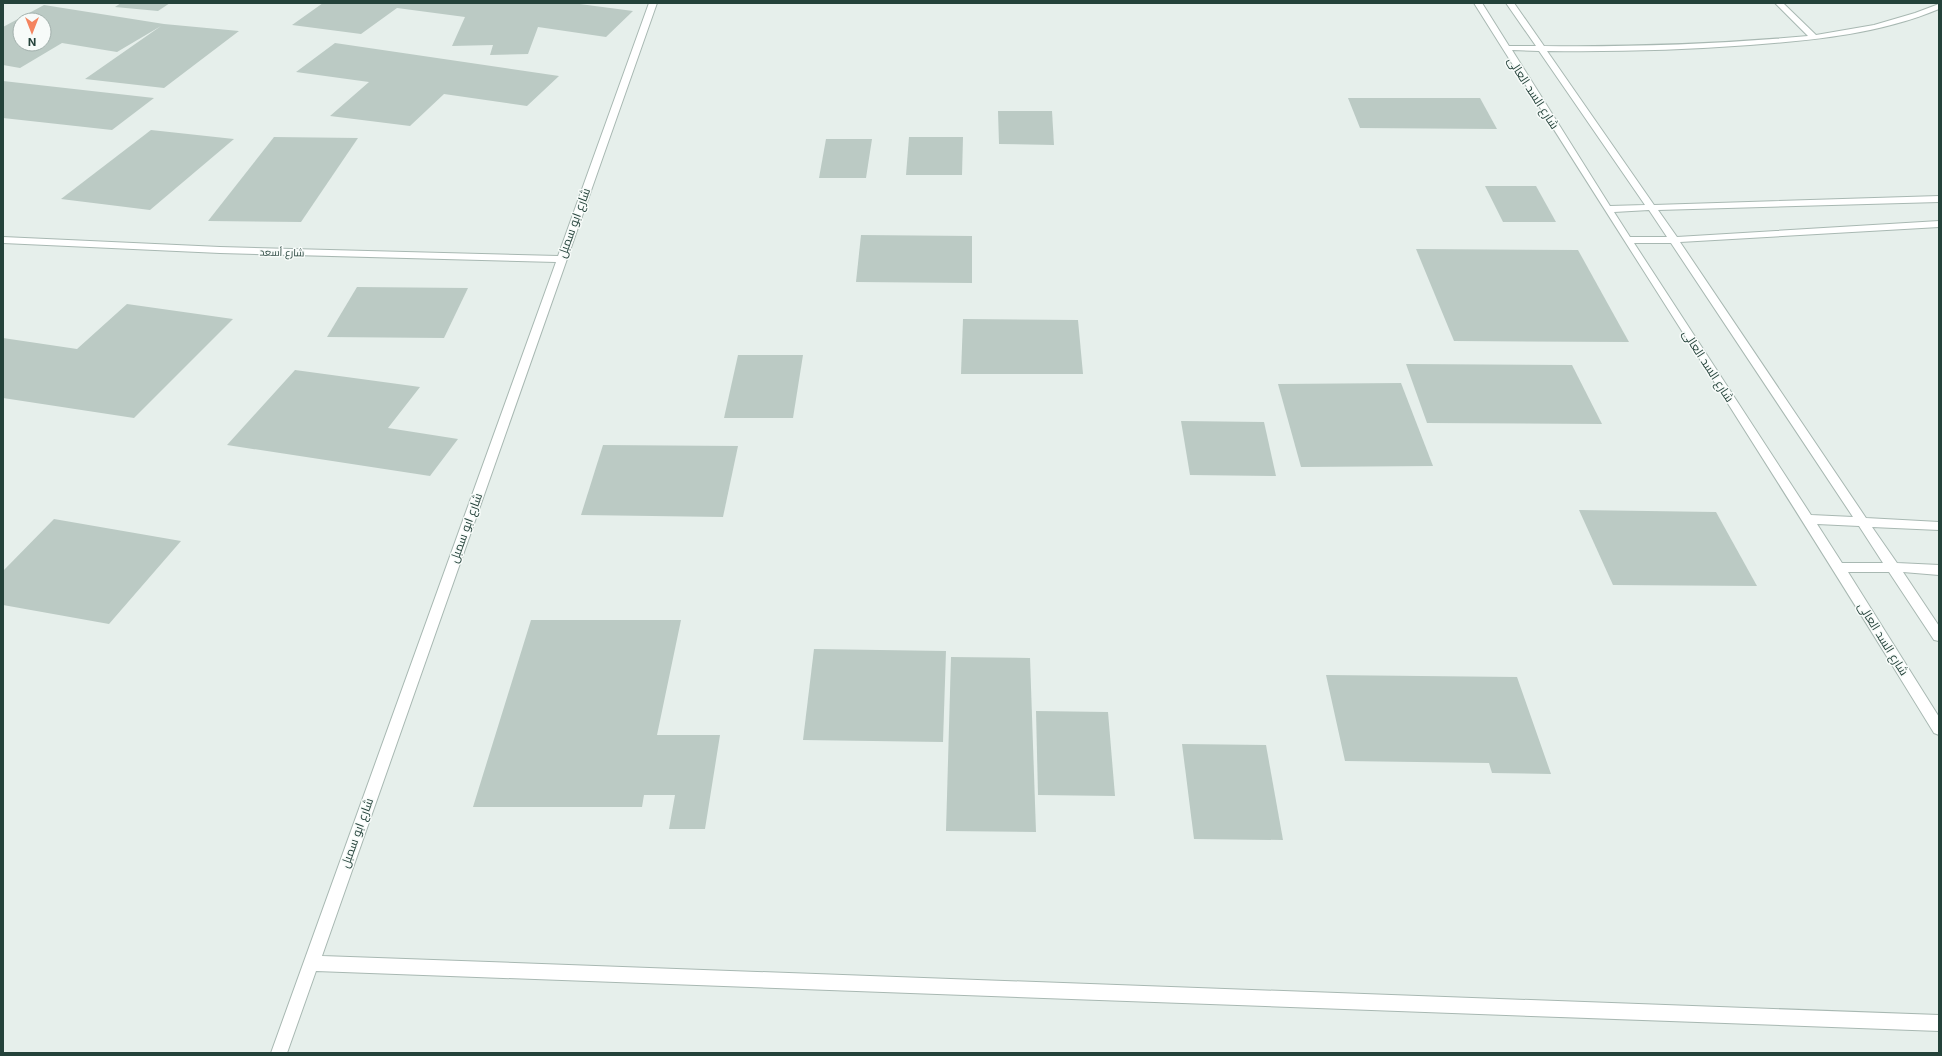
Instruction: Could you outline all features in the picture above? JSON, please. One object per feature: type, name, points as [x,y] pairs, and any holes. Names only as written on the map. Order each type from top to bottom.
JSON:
[{"type":"street","name":"شارع ابو سمبل","points":[[278,1053],[653,3]]},
{"type":"street","name":"شارع السد العالى","points":[[1478,3],[1504,48],[1839,568],[1939,729]]},
{"type":"street","points":[[1510,3],[1674,240],[1891,567],[1939,636]]},
{"type":"street","points":[[1779,3],[1814,38]]},
{"type":"street","points":[[1504,48],[1541,49],[1710,46],[1814,38],[1900,22],[1939,6]]},
{"type":"street","points":[[1608,209],[1939,199]]},
{"type":"street","points":[[1627,240],[1674,240],[1939,224]]},
{"type":"street","name":"شارع أسعد","points":[[3,240],[220,250],[561,259]]},
{"type":"street","points":[[1807,519],[1939,526]]},
{"type":"street","points":[[1839,568],[1891,567],[1939,570]]},
{"type":"street","points":[[311,963],[1939,1023]]},
{"type":"building","points":[[121,3],[170,3],[158,11],[115,7]]},
{"type":"building","points":[[323,3],[572,3],[633,11],[606,37],[538,27],[528,54],[490,55],[493,45],[452,46],[465,17],[397,8],[361,34],[292,25]]},
{"type":"building","points":[[44,5],[164,24],[239,31],[164,88],[85,79],[161,26],[117,52],[62,43],[52,49],[52,12],[31,12]]},
{"type":"building","points":[[12,22],[12,52],[47,52],[20,68],[3,65],[3,27]]},
{"type":"building","points":[[335,43],[559,76],[527,106],[444,94],[410,126],[330,116],[369,82],[296,72]]},
{"type":"building","points":[[3,81],[154,98],[112,130],[3,118]]},
{"type":"building","points":[[1348,98],[1480,98],[1497,129],[1360,128]]},
{"type":"building","points":[[998,111],[1052,111],[1054,145],[999,144]]},
{"type":"building","points":[[151,130],[234,139],[150,210],[61,199]]},
{"type":"building","points":[[274,137],[358,138],[301,222],[208,221]]},
{"type":"building","points":[[909,137],[963,137],[962,175],[906,175]]},
{"type":"building","points":[[826,139],[872,139],[866,178],[819,178]]},
{"type":"building","points":[[1485,186],[1536,186],[1556,222],[1503,222]]},
{"type":"building","points":[[861,235],[972,236],[972,283],[856,282]]},
{"type":"building","points":[[1416,249],[1578,250],[1629,342],[1454,341]]},
{"type":"building","points":[[357,287],[468,288],[444,338],[327,337]]},
{"type":"building","points":[[127,304],[233,319],[134,418],[3,398],[3,338],[77,349]]},
{"type":"building","points":[[963,319],[1078,320],[1083,374],[961,374]]},
{"type":"building","points":[[738,355],[803,355],[793,418],[724,418]]},
{"type":"building","points":[[1406,364],[1572,365],[1602,424],[1427,423]]},
{"type":"building","points":[[295,370],[420,387],[388,428],[458,439],[430,476],[227,445]]},
{"type":"building","points":[[1401,383],[1433,466],[1301,467],[1278,384]]},
{"type":"building","points":[[1181,421],[1264,422],[1276,476],[1190,475]]},
{"type":"building","points":[[603,445],[738,446],[723,517],[581,515]]},
{"type":"building","points":[[1579,510],[1716,512],[1757,586],[1613,585]]},
{"type":"building","points":[[54,519],[181,541],[109,624],[3,605],[3,571]]},
{"type":"building","points":[[531,620],[681,620],[657,735],[720,735],[705,829],[669,829],[675,795],[644,795],[642,807],[473,807]]},
{"type":"building","points":[[814,649],[946,651],[943,742],[803,740]]},
{"type":"building","points":[[951,657],[1030,658],[1036,832],[946,831]]},
{"type":"building","points":[[1326,675],[1517,677],[1551,774],[1492,773],[1489,763],[1345,761]]},
{"type":"building","points":[[1036,711],[1108,712],[1115,796],[1038,795]]},
{"type":"building","points":[[1182,744],[1266,745],[1283,840],[1194,839]]}]
